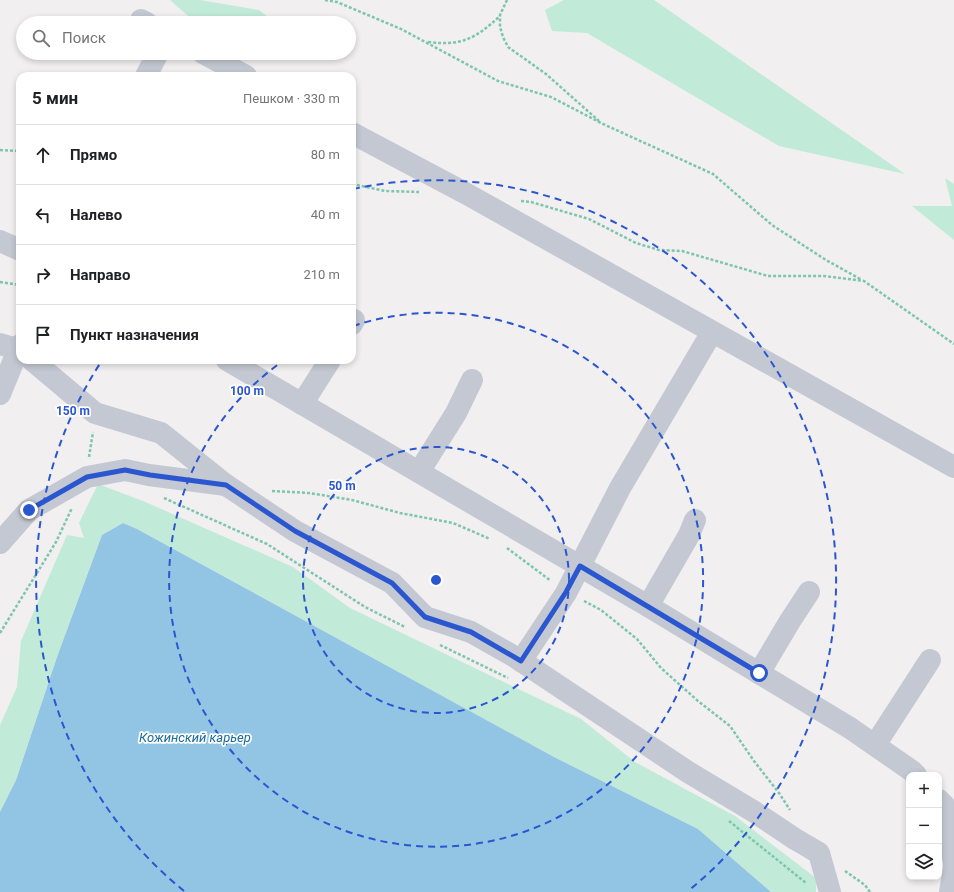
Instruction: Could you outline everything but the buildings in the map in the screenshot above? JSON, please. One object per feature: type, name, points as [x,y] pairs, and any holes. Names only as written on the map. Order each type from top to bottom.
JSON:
[{"type":"lane","points":[[148,72],[154,60]]},
{"type":"lane","points":[[216,60],[239,72]]},
{"type":"lane","points":[[356,135],[478,201],[954,467]]},
{"type":"lane","points":[[0,241],[16,248]]},
{"type":"lane","points":[[517,671],[566,592],[620,488],[712,332]]},
{"type":"lane","points":[[0,394],[16,355]]},
{"type":"lane","points":[[35,364],[95,413],[161,432],[226,485],[295,531],[392,583],[425,617],[471,632],[517,671],[753,811],[796,840],[819,853],[821,890]]},
{"type":"lane","points":[[234,364],[648,606],[850,728],[913,772]]},
{"type":"lane","points":[[302,404],[327,364]]},
{"type":"lane","points":[[419,472],[456,413],[472,380]]},
{"type":"lane","points":[[0,543],[29,510],[87,477],[125,470],[150,475],[226,485]]},
{"type":"lane","points":[[648,606],[689,535],[695,520]]},
{"type":"lane","points":[[759,673],[809,592]]},
{"type":"lane","points":[[875,745],[930,660]]},
{"type":"lane","points":[[942,803],[944,805],[954,863]]},
{"type":"lane","points":[[950,892],[954,868]]},
{"type":"path","points":[[325,0],[337,2],[401,29],[498,81],[551,96],[603,124],[713,174],[772,225],[826,260],[864,281],[954,344]]},
{"type":"path","points":[[426,42],[444,44],[458,43],[475,36],[500,15],[507,0]]},
{"type":"path","points":[[500,15],[500,28],[508,47],[546,74],[603,124]]},
{"type":"path","points":[[0,150],[16,151]]},
{"type":"path","points":[[356,185],[385,191],[424,192]]},
{"type":"path","points":[[516,200],[531,202],[589,220],[636,243],[658,250],[682,251],[768,276],[824,276],[864,281]]},
{"type":"path","points":[[0,282],[16,284]]},
{"type":"path","points":[[87,477],[95,413]]},
{"type":"path","points":[[163,498],[267,544],[365,607],[408,628]]},
{"type":"path","points":[[0,633],[56,542],[73,506]]},
{"type":"path","points":[[436,642],[517,671]]},
{"type":"path","points":[[725,818],[821,890]]},
{"type":"path","points":[[865,885],[867,892]]},
{"type":"green space","points":[[170,0],[200,0],[259,10],[267,16],[188,16]]},
{"type":"green space","points":[[564,0],[654,0],[905,174],[779,146],[587,33],[552,31],[545,10]]},
{"type":"green space","points":[[945,178],[954,184],[954,240],[912,206],[952,206]]},
{"type":"green space","points":[[98,484],[143,501],[293,567],[350,608],[581,719],[635,762],[735,816],[816,878],[816,892],[771,892],[698,829],[554,757],[137,529],[123,523],[102,535],[57,657],[16,780],[0,812],[0,725],[17,687],[21,641],[67,535],[84,538],[79,523]]},
{"type":"water","name":"Кожинский карьер","points":[[123,523],[137,529],[554,757],[698,829],[771,892],[0,892],[0,812],[16,780],[57,657],[102,535]]},
{"type":"route","points":[[29,510],[87,477],[125,470],[150,475],[226,485],[295,531],[392,583],[425,617],[471,632],[521,661],[566,592],[580,566],[759,673]]}]
